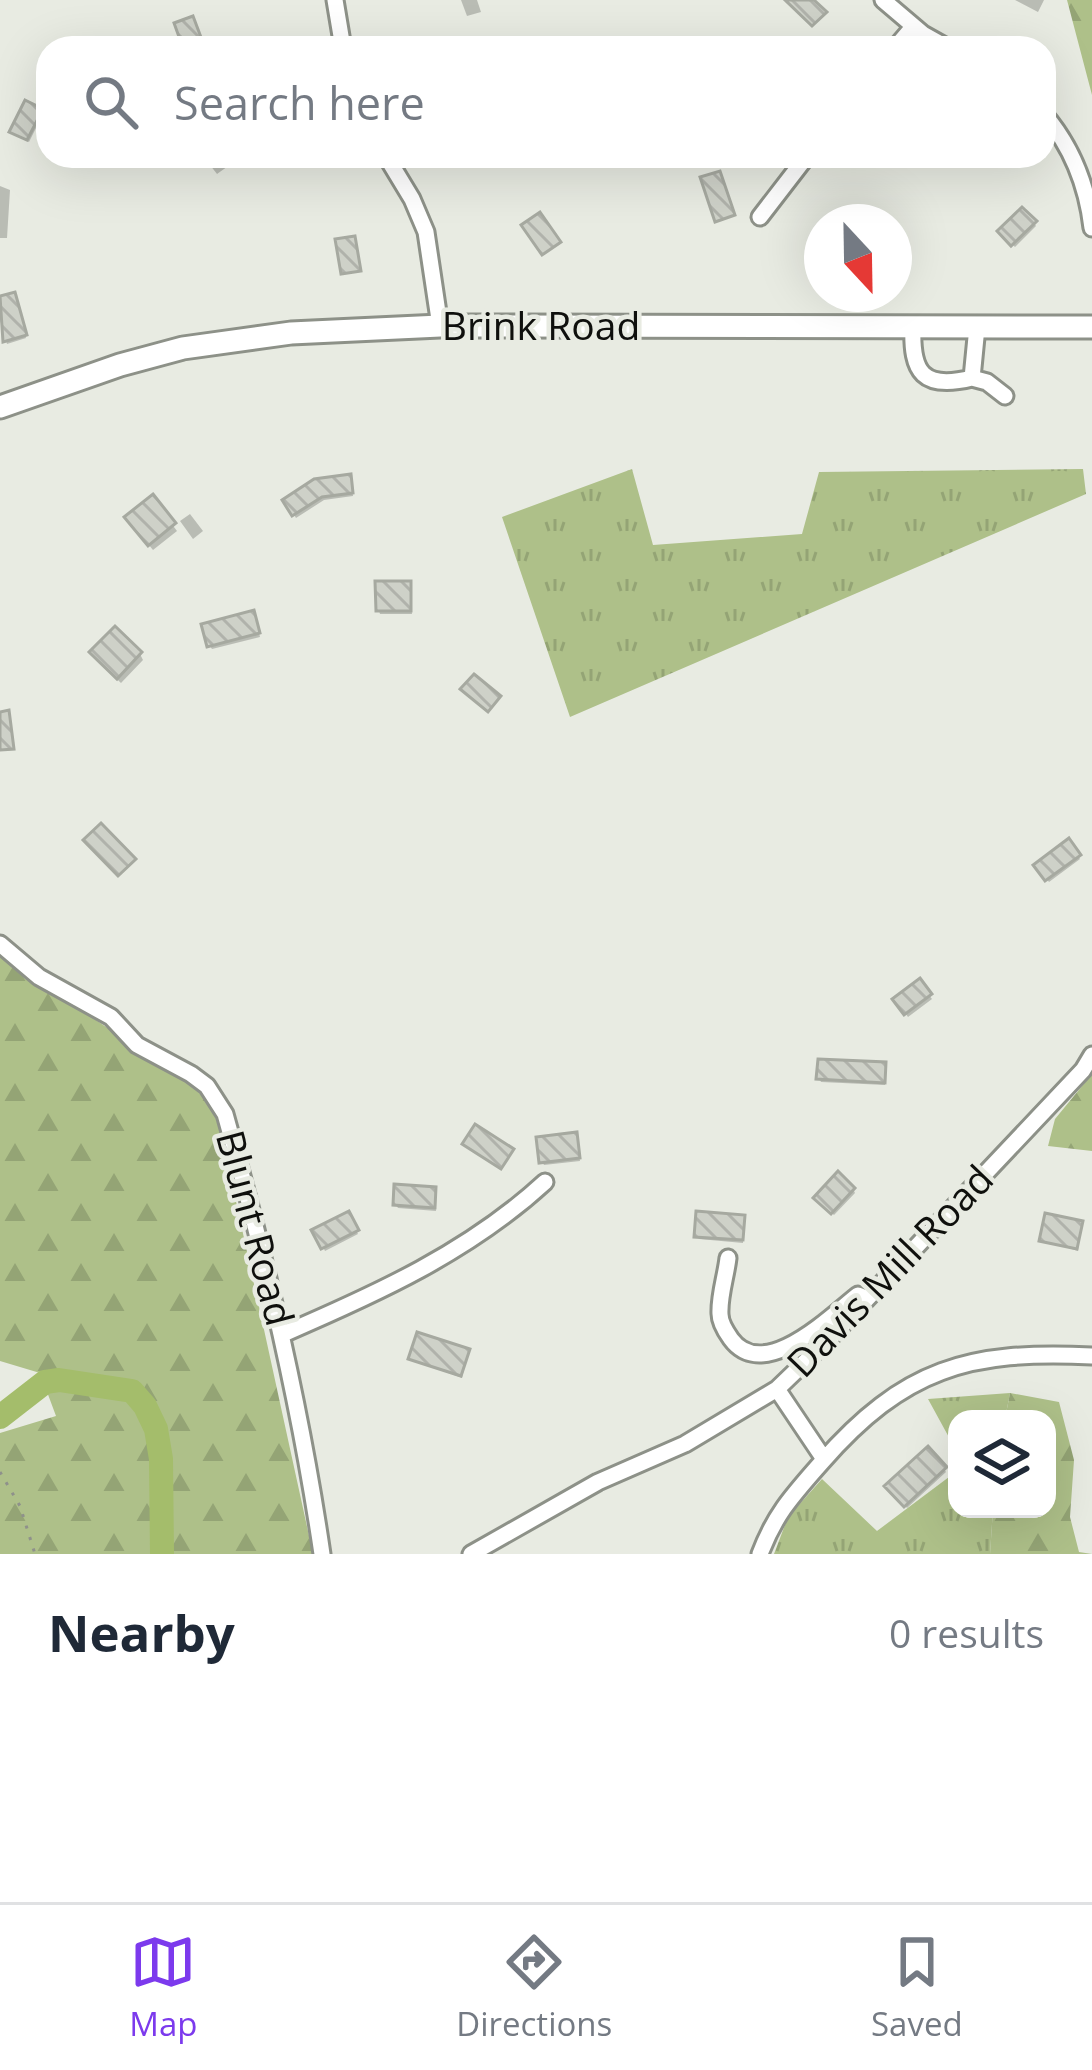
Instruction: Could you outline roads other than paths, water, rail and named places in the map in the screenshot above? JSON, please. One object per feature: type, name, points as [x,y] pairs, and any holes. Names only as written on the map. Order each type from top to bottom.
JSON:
[{"type":"main road","name":"Brink Road","points":[[0,406],[183,348],[291,333],[440,326],[1092,327]]},
{"type":"street","points":[[335,0],[341,36]]},
{"type":"street","points":[[884,0],[929,36]]},
{"type":"street","points":[[905,36],[913,26]]},
{"type":"street","points":[[1056,131],[1071,152],[1092,228]]},
{"type":"street","points":[[393,168],[425,232],[440,326]]},
{"type":"street","points":[[760,217],[798,168]]},
{"type":"street","points":[[913,326],[913,360],[925,377],[944,382],[972,377],[1004,396]]},
{"type":"street","points":[[972,377],[977,326]]},
{"type":"street","name":"Blunt Road","points":[[0,944],[39,977],[111,1017],[137,1045],[207,1086],[225,1114],[283,1334],[322,1554]]},
{"type":"street","name":"Davis Mill Road","points":[[471,1554],[598,1481],[685,1444],[777,1389],[806,1364],[1092,1055]]},
{"type":"street","points":[[283,1334],[369,1297],[460,1247],[510,1215],[544,1182]]},
{"type":"street","points":[[728,1258],[719,1318],[731,1339],[750,1353],[792,1343],[825,1324],[858,1294],[865,1300]]},
{"type":"street","points":[[760,1554],[773,1519],[824,1459],[876,1408],[931,1373],[1031,1353],[1092,1356]]},
{"type":"street","points":[[777,1389],[824,1459]]},
{"type":"waterway","points":[[0,1417],[45,1382],[132,1391],[156,1429],[162,1554]]}]
